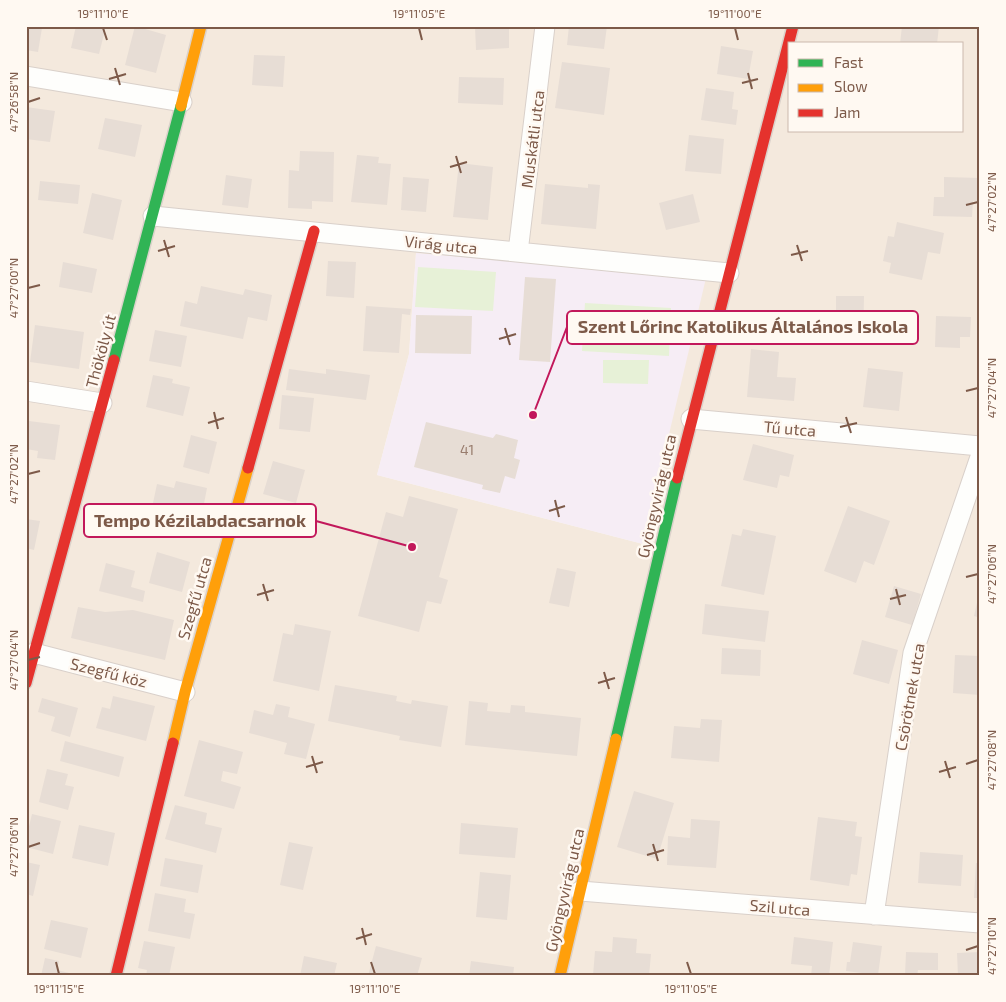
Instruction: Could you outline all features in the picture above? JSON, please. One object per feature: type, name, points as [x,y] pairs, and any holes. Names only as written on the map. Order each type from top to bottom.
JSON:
[{"type":"street","name":"Thököly út","points":[[26,682],[153,216],[201,26]]},
{"type":"street","name":"Muskátli utca","points":[[518,252],[545,26]]},
{"type":"street","name":"Gyöngyvirág utca","points":[[789,42],[793,26]]},
{"type":"street","name":"Gyöngyvirág utca","points":[[560,976],[691,419],[788,45]]},
{"type":"street","points":[[26,76],[182,102]]},
{"type":"street","name":"Virág utca","points":[[153,216],[729,273]]},
{"type":"street","name":"Szegfű utca","points":[[116,976],[185,692],[314,231]]},
{"type":"street","points":[[26,391],[102,404]]},
{"type":"street","name":"Tű utca","points":[[691,419],[980,446]]},
{"type":"street","name":"Csörötnek utca","points":[[874,915],[913,653],[980,457]]},
{"type":"street","name":"Szegfű köz","points":[[34,653],[185,692]]},
{"type":"street","name":"Szil utca","points":[[580,891],[980,923]]},
{"type":"shaded area","points":[[26,26],[980,26],[980,976],[26,976]],"holes":[[[416,253],[643,544],[377,475],[409,354]]]},
{"type":"shaded area","points":[[416,253],[706,278],[643,544],[377,475],[409,354]]},
{"type":"green space","points":[[418,267],[496,272],[493,311],[415,307]]},
{"type":"green space","points":[[585,303],[671,308],[669,356],[582,351]]},
{"type":"green space","points":[[603,360],[649,360],[648,384],[603,383]]},
{"type":"building","points":[[26,26],[42,28],[38,52],[26,50]]},
{"type":"building","points":[[76,26],[106,26],[99,54],[71,48]]},
{"type":"building","points":[[135,26],[166,35],[156,73],[125,65]]},
{"type":"building","points":[[475,26],[509,26],[509,48],[476,50]]},
{"type":"building","points":[[569,26],[607,26],[604,49],[567,45]]},
{"type":"building","points":[[902,26],[939,26],[937,42],[900,42]]},
{"type":"building","points":[[721,46],[753,51],[748,79],[717,74]]},
{"type":"building","points":[[254,55],[285,56],[283,87],[252,85]]},
{"type":"building","points":[[562,62],[610,68],[604,115],[555,108]]},
{"type":"building","points":[[459,77],[504,78],[503,105],[458,103]]},
{"type":"building","points":[[706,88],[734,92],[732,109],[738,110],[736,125],[701,120]]},
{"type":"building","points":[[26,107],[55,111],[50,142],[26,139]]},
{"type":"building","points":[[105,118],[142,125],[135,157],[98,149]]},
{"type":"building","points":[[689,135],[724,139],[721,174],[685,171]]},
{"type":"building","points":[[300,151],[334,152],[333,202],[312,201],[312,209],[288,208],[289,170],[299,171]]},
{"type":"building","points":[[357,155],[379,157],[378,163],[391,164],[387,205],[351,202]]},
{"type":"building","points":[[459,163],[493,167],[488,220],[453,217]]},
{"type":"building","points":[[226,175],[252,179],[248,208],[222,205]]},
{"type":"building","points":[[403,177],[429,179],[426,212],[401,210]]},
{"type":"building","points":[[944,177],[980,178],[980,202],[973,201],[972,217],[933,216],[934,197],[944,197]]},
{"type":"building","points":[[40,181],[80,185],[78,204],[38,200]]},
{"type":"building","points":[[545,184],[588,188],[588,184],[600,185],[596,229],[541,224]]},
{"type":"building","points":[[92,193],[122,200],[113,240],[83,233]]},
{"type":"building","points":[[693,194],[700,222],[666,230],[659,203]]},
{"type":"building","points":[[897,222],[944,233],[940,254],[928,252],[922,280],[889,273],[891,263],[883,261],[888,236],[894,237]]},
{"type":"building","points":[[328,261],[356,262],[354,298],[326,296]]},
{"type":"building","points":[[63,262],[97,269],[92,293],[59,287]]},
{"type":"building","points":[[525,277],[556,279],[550,362],[519,360]]},
{"type":"building","points":[[201,286],[243,295],[245,289],[272,295],[267,321],[248,317],[243,339],[180,326],[185,301],[197,304]]},
{"type":"building","points":[[836,296],[864,296],[863,344],[826,343],[826,336],[802,335],[803,311],[836,313]]},
{"type":"building","points":[[366,306],[411,309],[410,315],[402,314],[399,353],[363,351]]},
{"type":"building","points":[[416,315],[472,316],[471,354],[415,353]]},
{"type":"building","points":[[936,316],[971,317],[970,337],[960,337],[960,348],[935,347]]},
{"type":"building","points":[[35,325],[84,332],[79,369],[30,362]]},
{"type":"building","points":[[155,330],[187,336],[181,367],[149,361]]},
{"type":"building","points":[[751,349],[779,352],[777,377],[796,378],[794,401],[747,397]]},
{"type":"building","points":[[868,368],[903,372],[899,411],[863,407]]},
{"type":"building","points":[[289,369],[326,374],[326,369],[370,375],[366,400],[286,390]]},
{"type":"building","points":[[153,375],[173,379],[172,383],[190,387],[183,416],[146,407]]},
{"type":"building","points":[[282,395],[314,398],[310,432],[279,429]]},
{"type":"building","points":[[29,421],[60,425],[55,460],[37,458],[38,451],[26,449]]},
{"type":"building","points":[[426,422],[493,438],[496,434],[518,440],[514,458],[520,460],[515,479],[505,476],[500,493],[482,489],[483,485],[414,467]]},
{"type":"building","points":[[191,435],[217,442],[209,474],[183,467]]},
{"type":"building","points":[[753,444],[794,455],[789,477],[780,475],[777,488],[743,480]]},
{"type":"building","points":[[273,461],[305,470],[296,503],[263,494]]},
{"type":"building","points":[[176,481],[207,488],[202,514],[153,503],[157,484],[174,488]]},
{"type":"building","points":[[409,496],[458,509],[439,577],[448,580],[441,604],[427,601],[419,632],[358,616],[386,512],[403,517]]},
{"type":"building","points":[[848,506],[890,521],[874,565],[864,561],[856,583],[824,571]]},
{"type":"building","points":[[26,519],[40,521],[34,550],[26,548]]},
{"type":"building","points":[[743,529],[776,536],[764,595],[721,586],[732,534],[741,536]]},
{"type":"building","points":[[157,552],[190,562],[182,592],[149,583]]},
{"type":"building","points":[[106,563],[135,571],[131,587],[145,591],[143,602],[99,591]]},
{"type":"building","points":[[557,568],[576,572],[569,607],[549,603]]},
{"type":"building","points":[[894,586],[921,594],[912,625],[885,617]]},
{"type":"building","points":[[980,595],[980,618],[974,616]]},
{"type":"building","points":[[705,604],[769,611],[765,642],[702,634]]},
{"type":"building","points":[[78,607],[105,612],[133,610],[174,620],[165,660],[71,638]]},
{"type":"building","points":[[295,624],[331,631],[319,691],[273,681],[283,633],[293,635]]},
{"type":"building","points":[[862,640],[898,650],[889,684],[853,674]]},
{"type":"building","points":[[722,648],[761,650],[760,676],[721,674]]},
{"type":"building","points":[[955,655],[980,656],[980,695],[953,693]]},
{"type":"building","points":[[335,685],[397,696],[396,701],[411,704],[412,700],[448,706],[441,747],[399,740],[400,736],[328,721]]},
{"type":"building","points":[[113,696],[155,706],[146,741],[96,728],[102,707],[110,709]]},
{"type":"building","points":[[42,698],[78,708],[70,737],[51,731],[55,717],[38,712]]},
{"type":"building","points":[[469,701],[488,703],[487,711],[510,713],[511,705],[525,706],[525,712],[581,718],[577,756],[465,745]]},
{"type":"building","points":[[276,704],[290,707],[288,717],[315,724],[306,759],[284,754],[287,743],[249,733],[254,710],[273,715]]},
{"type":"building","points":[[701,719],[722,720],[719,762],[671,758],[674,726],[700,728]]},
{"type":"building","points":[[199,740],[243,752],[237,774],[223,771],[221,781],[241,787],[234,809],[184,796]]},
{"type":"building","points":[[65,741],[124,757],[119,777],[60,761]]},
{"type":"building","points":[[47,769],[68,774],[65,785],[74,787],[68,810],[39,802]]},
{"type":"building","points":[[634,791],[674,803],[657,859],[617,847]]},
{"type":"building","points":[[175,805],[207,813],[205,824],[222,828],[216,853],[165,839]]},
{"type":"building","points":[[32,814],[61,821],[53,854],[26,847]]},
{"type":"building","points":[[818,817],[857,822],[855,836],[862,837],[857,875],[851,874],[849,886],[810,880]]},
{"type":"building","points":[[691,819],[720,821],[716,868],[667,865],[668,836],[690,838]]},
{"type":"building","points":[[461,823],[518,828],[515,858],[459,854]]},
{"type":"building","points":[[79,825],[115,833],[108,866],[72,858]]},
{"type":"building","points":[[289,842],[313,847],[303,890],[280,885]]},
{"type":"building","points":[[920,852],[963,855],[961,886],[918,883]]},
{"type":"building","points":[[165,858],[203,865],[198,893],[160,886]]},
{"type":"building","points":[[26,862],[40,865],[33,896],[26,894]]},
{"type":"building","points":[[976,863],[980,863],[980,898],[974,898]]},
{"type":"building","points":[[480,872],[511,875],[507,920],[476,917]]},
{"type":"building","points":[[155,893],[186,899],[184,912],[195,914],[190,939],[148,931]]},
{"type":"building","points":[[51,920],[88,928],[81,958],[44,949]]},
{"type":"building","points":[[613,937],[637,939],[636,953],[651,954],[649,976],[593,976],[595,951],[612,952]]},
{"type":"building","points":[[794,937],[833,942],[829,976],[811,976],[812,966],[791,964]]},
{"type":"building","points":[[144,941],[175,947],[169,976],[146,976],[147,970],[138,968]]},
{"type":"building","points":[[853,942],[882,946],[878,975],[846,971],[847,962],[850,962]]},
{"type":"building","points":[[376,946],[422,958],[417,976],[368,976]]},
{"type":"building","points":[[906,952],[938,953],[938,970],[918,970],[917,976],[905,976]]},
{"type":"building","points":[[980,952],[980,976],[958,976],[957,953]]},
{"type":"building","points":[[304,956],[337,963],[334,976],[300,976]]},
{"type":"building","points":[[45,958],[59,961],[57,970],[73,974],[73,976],[41,976]]},
{"type":"building","points":[[471,961],[514,967],[513,976],[469,976]]},
{"type":"traffic: fast","points":[[114,360],[181,106]]},
{"type":"traffic: fast","points":[[616,739],[677,478]]},
{"type":"traffic: slow","points":[[181,106],[201,26]]},
{"type":"traffic: slow","points":[[173,743],[185,692],[248,468]]},
{"type":"traffic: slow","points":[[560,976],[616,739]]},
{"type":"traffic: jam","points":[[789,42],[793,26]]},
{"type":"traffic: jam","points":[[677,478],[788,45]]},
{"type":"traffic: jam","points":[[248,468],[314,231]]},
{"type":"traffic: jam","points":[[26,683],[114,360]]},
{"type":"traffic: jam","points":[[116,976],[173,743]]},
{"type":"place","name":"Szent Lőrinc Katolikus Általános Iskola","points":[[533,415]]},
{"type":"place","name":"Tempo Kézilabdacsarnok","points":[[412,547]]}]
